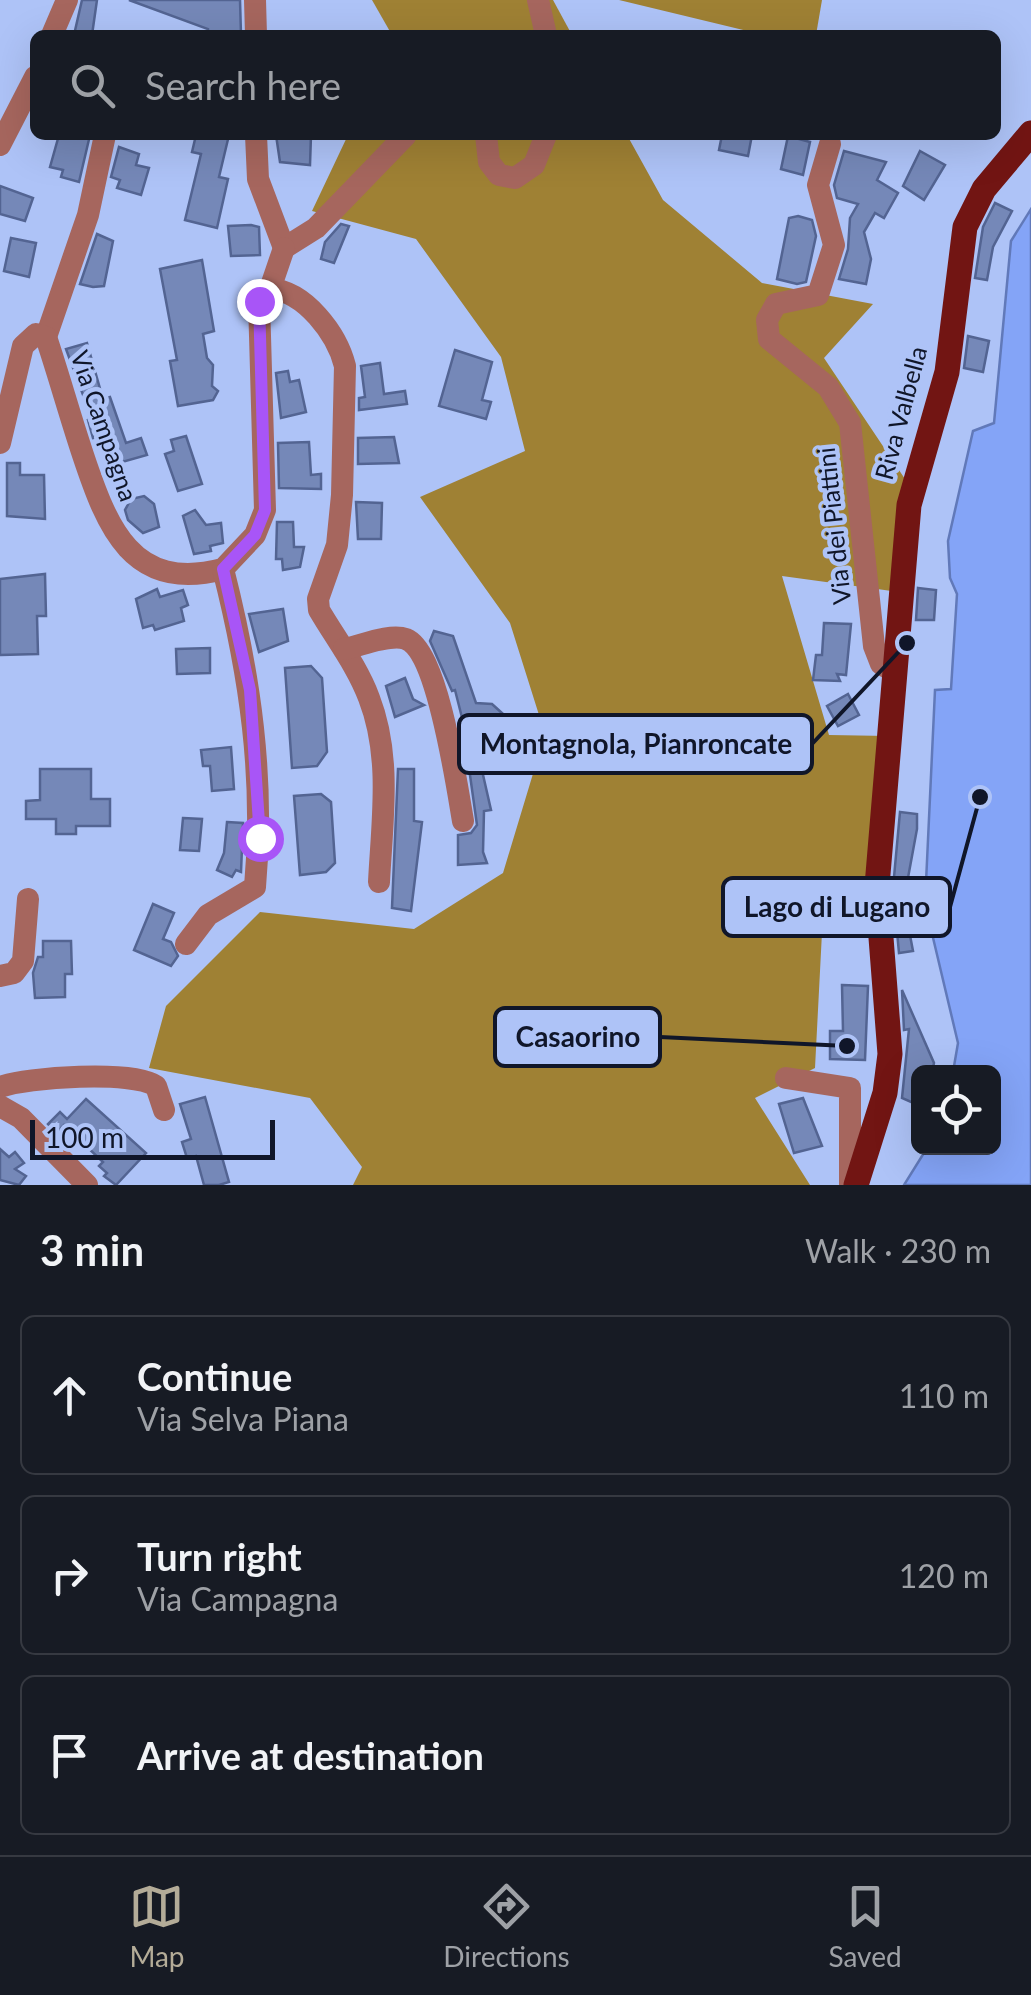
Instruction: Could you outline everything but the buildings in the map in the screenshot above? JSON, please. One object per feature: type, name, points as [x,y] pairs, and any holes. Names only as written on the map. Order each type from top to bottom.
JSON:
[{"type":"main road","name":"Riva Valbella","points":[[853,1185],[885,1094],[890,1054],[877,905],[908,505],[946,372],[960,247],[984,189],[1031,133]]},
{"type":"street","points":[[54,30],[67,0]]},
{"type":"street","points":[[255,0],[256,30]]},
{"type":"street","points":[[538,0],[545,30]]},
{"type":"street","points":[[0,145],[30,88]]},
{"type":"street","points":[[46,337],[83,233],[103,140]]},
{"type":"street","points":[[256,140],[258,180],[284,248]]},
{"type":"street","points":[[270,289],[284,248],[316,228],[401,140]]},
{"type":"street","points":[[487,140],[489,162],[499,175],[515,178],[534,165],[544,140]]},
{"type":"street","name":"Via dei Piattini","points":[[830,144],[818,185],[834,244],[818,295],[776,304],[767,320],[769,339],[828,387],[850,423],[874,646],[882,664],[893,671]]},
{"type":"street","points":[[186,944],[208,914],[255,888],[260,800],[250,690],[223,569],[255,535],[265,510],[259,301],[262,292],[270,289],[283,290],[320,320],[341,350],[345,366],[339,528],[318,599],[319,610],[369,696],[380,735],[384,781],[379,882]]},
{"type":"street","name":"Via Campagna","points":[[0,443],[23,346],[36,334],[46,337],[102,512],[122,545],[147,564],[173,575],[223,569]]},
{"type":"street","points":[[344,649],[394,638],[406,638],[417,649],[445,715],[463,821]]},
{"type":"street","points":[[0,976],[14,973],[23,961],[28,900]]},
{"type":"street","points":[[0,1087],[84,1078],[141,1080],[156,1086],[164,1110]]},
{"type":"street","points":[[786,1078],[850,1088],[853,1185]]},
{"type":"street","points":[[0,1106],[21,1118],[86,1185]]},
{"type":"shaded area","points":[[372,0],[553,0],[569,30],[389,30]]},
{"type":"shaded area","points":[[619,0],[822,0],[817,30],[743,30]]},
{"type":"shaded area","points":[[346,140],[630,140],[663,200],[762,283],[873,304],[824,358],[911,488],[899,592],[782,576],[829,735],[888,736],[877,905],[823,913],[815,1068],[755,1098],[810,1185],[353,1185],[362,1167],[310,1098],[149,1068],[166,1006],[260,912],[414,929],[503,873],[545,734],[510,623],[420,497],[525,451],[501,357],[416,239],[312,211]]},
{"type":"water","points":[[1031,209],[1031,1185],[904,1185],[923,1155],[1001,1155],[1001,1065],[954,1065],[958,1043],[925,904],[935,690],[951,689],[957,594],[950,578],[948,541],[973,431],[994,423],[1011,241]]},
{"type":"place","name":"Montagnola, Pianroncate","points":[[907,643]]},
{"type":"place","name":"Lago di Lugano","points":[[980,797]]},
{"type":"place","name":"Casaorino","points":[[847,1046]]},
{"type":"route","points":[[259,301],[265,510],[255,535],[223,569],[250,690],[260,838]]}]
